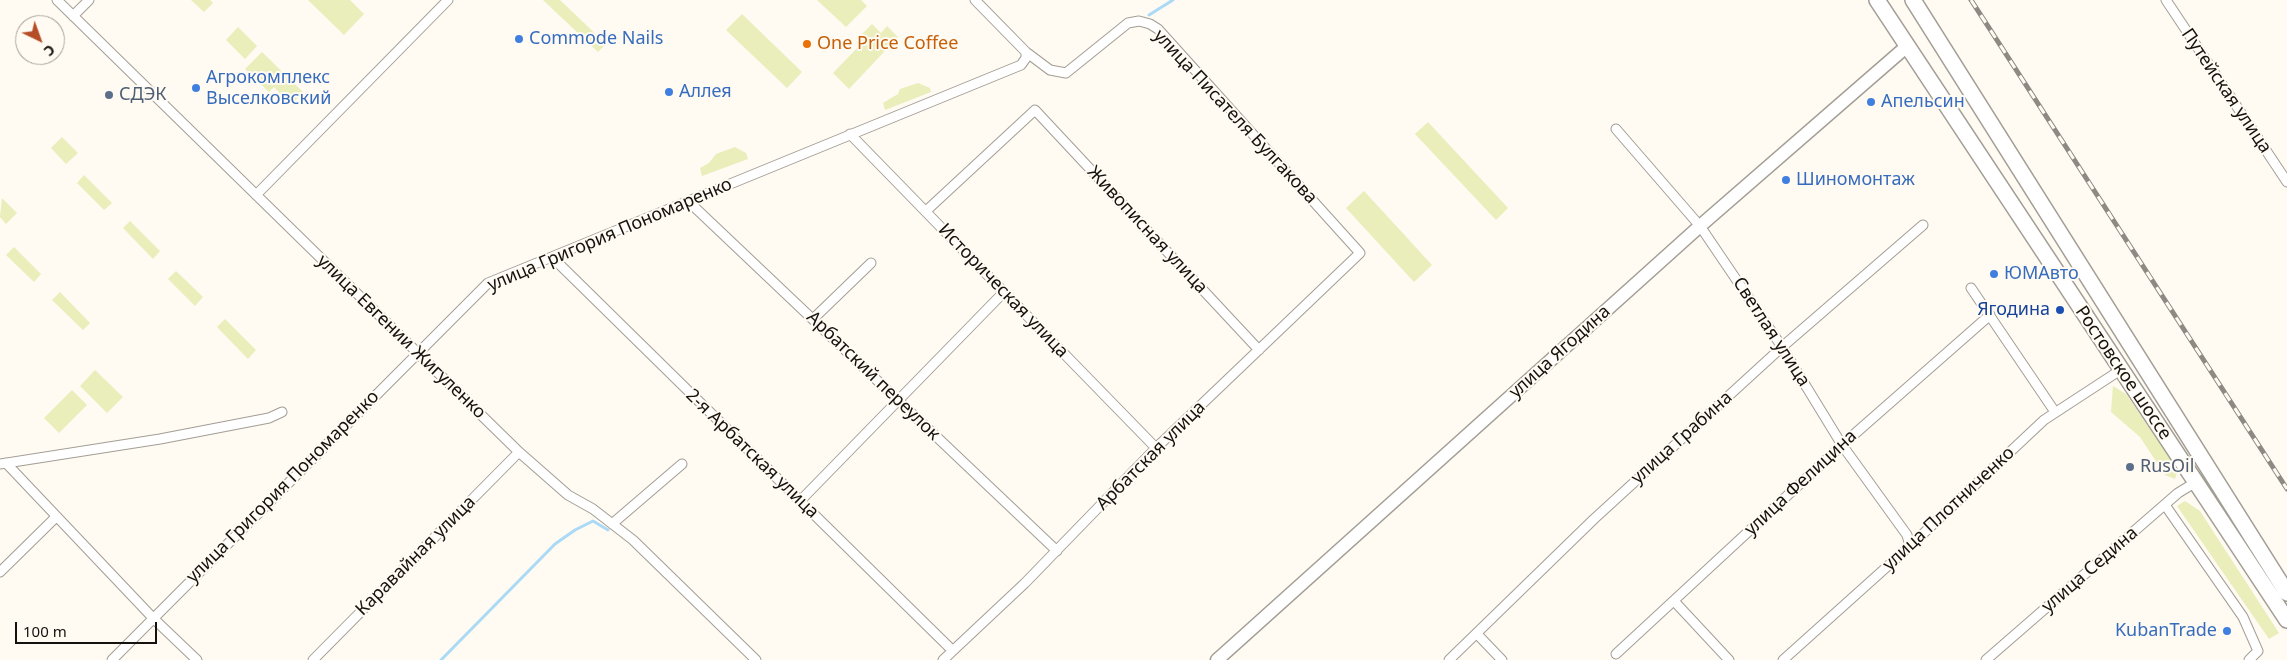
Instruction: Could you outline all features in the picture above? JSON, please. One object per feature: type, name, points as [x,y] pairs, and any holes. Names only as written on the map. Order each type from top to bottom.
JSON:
[{"type":"highway","name":"Ростовское шоссе","points":[[1877,0],[2287,620]]},
{"type":"highway","name":"Ростовское шоссе","points":[[1913,0],[2287,593]]},
{"type":"highway","points":[[2025,224],[2034,228],[2041,227],[2044,223],[2046,211]]},
{"type":"street","name":"улица Евгении Жигуленко","points":[[57,0],[519,452],[568,495],[593,509],[633,540],[756,660]]},
{"type":"street","points":[[73,16],[89,0]]},
{"type":"street","points":[[256,195],[448,0]]},
{"type":"street","points":[[975,0],[1026,55]]},
{"type":"street","name":"Путейская улица","points":[[2166,0],[2287,182]]},
{"type":"street","name":"улица Писателя Булгакова","points":[[1026,55],[1050,70],[1066,73],[1128,23],[1139,21],[1150,24],[1158,30],[1360,253]]},
{"type":"street","name":"улица Ягодина","points":[[1217,660],[1700,226],[1906,46]]},
{"type":"street","name":"улица Григория Пономаренко","points":[[112,660],[488,282],[1021,65],[1026,55]]},
{"type":"street","name":"Живописная улица","points":[[926,211],[1035,110],[1259,350]]},
{"type":"street","name":"Светлая улица","points":[[1616,129],[1700,226],[1782,347],[1842,445],[1907,535],[1910,546]]},
{"type":"street","name":"Историческая улица","points":[[850,134],[1156,448]]},
{"type":"street","name":"Арбатский переулок","points":[[688,201],[1057,551]]},
{"type":"street","name":"улица Грабина","points":[[1449,660],[1594,519],[1782,347],[1923,225]]},
{"type":"street","name":"Арбатская улица","points":[[943,660],[1057,551],[1156,448],[1360,253]]},
{"type":"street","name":"2-я Арбатская улица","points":[[552,256],[952,650]]},
{"type":"street","points":[[813,319],[871,263]]},
{"type":"street","points":[[1971,288],[2055,412]]},
{"type":"street","points":[[800,501],[1004,292]]},
{"type":"street","name":"улица Фелицина","points":[[1616,654],[1842,445],[1990,316]]},
{"type":"street","name":"улица Плотниченко","points":[[1783,660],[2055,412],[2122,369]]},
{"type":"street","points":[[3,464],[214,429],[268,418],[282,412]]},
{"type":"street","name":"Каравайная улица","points":[[313,660],[519,452]]},
{"type":"street","points":[[3,464],[153,618],[197,660]]},
{"type":"street","points":[[612,524],[682,464]]},
{"type":"street","name":"улица Седина","points":[[1986,660],[2165,504],[2196,482]]},
{"type":"street","points":[[2165,504],[2244,617],[2258,651],[2249,660]]},
{"type":"street","points":[[0,572],[56,517]]},
{"type":"street","points":[[1674,601],[1729,660]]},
{"type":"street","points":[[1477,634],[1502,660]]},
{"type":"green space","points":[[191,0],[210,0],[213,3],[204,12]]},
{"type":"green space","points":[[308,0],[350,0],[364,14],[344,35]]},
{"type":"green space","points":[[543,0],[560,0],[606,44],[598,52]]},
{"type":"green space","points":[[817,0],[861,0],[867,6],[846,27]]},
{"type":"green space","points":[[742,14],[802,72],[787,88],[726,30]]},
{"type":"green space","points":[[872,24],[881,33],[887,26],[898,37],[849,89],[833,73],[862,43],[858,38]]},
{"type":"green space","points":[[238,27],[257,46],[245,59],[226,40]]},
{"type":"green space","points":[[262,52],[303,92],[291,105],[274,87],[269,92],[245,69]]},
{"type":"green space","points":[[918,83],[930,88],[931,92],[885,110],[883,103],[898,94],[900,89]]},
{"type":"green space","points":[[1428,122],[1508,208],[1496,220],[1415,134]]},
{"type":"green space","points":[[62,137],[78,153],[66,164],[51,148]]},
{"type":"green space","points":[[735,147],[746,153],[748,159],[702,176],[700,168],[709,163],[716,154]]},
{"type":"green space","points":[[84,175],[112,203],[104,210],[77,183]]},
{"type":"green space","points":[[1364,191],[1432,265],[1414,282],[1346,208]]},
{"type":"green space","points":[[2,198],[17,213],[6,224],[0,217]]},
{"type":"green space","points":[[130,221],[160,251],[153,259],[123,228]]},
{"type":"green space","points":[[14,247],[41,274],[34,282],[6,255]]},
{"type":"green space","points":[[176,271],[203,297],[195,306],[168,279]]},
{"type":"green space","points":[[60,292],[90,323],[83,330],[52,300]]},
{"type":"green space","points":[[225,319],[256,350],[248,359],[217,327]]},
{"type":"green space","points":[[95,370],[123,397],[107,413],[80,386]]},
{"type":"green space","points":[[2113,386],[2126,394],[2178,470],[2175,479],[2165,475],[2140,437],[2111,412]]},
{"type":"green space","points":[[72,390],[87,405],[59,433],[44,418]]},
{"type":"green space","points":[[2185,501],[2200,511],[2279,633],[2269,639],[2177,506]]},
{"type":"waterway","points":[[1149,15],[1173,0]]},
{"type":"waterway","points":[[441,660],[555,544],[575,530],[593,521],[608,530]]},
{"type":"railway","points":[[1971,0],[2287,489]]},
{"type":"place","name":"Commode Nails","points":[[519,39]]},
{"type":"place","name":"One Price Coffee","points":[[807,44]]},
{"type":"place","name":"Агрокомплекс Выселковский","points":[[196,88]]},
{"type":"place","name":"Аллея","points":[[669,92]]},
{"type":"place","name":"СДЭК","points":[[109,95]]},
{"type":"place","name":"Апельсин","points":[[1871,102]]},
{"type":"place","name":"Шиномонтаж","points":[[1786,180]]},
{"type":"place","name":"ЮМАвто","points":[[1994,274]]},
{"type":"place","name":"Ягодина","points":[[2060,310]]},
{"type":"place","name":"RusOil","points":[[2130,467]]},
{"type":"place","name":"KubanTrade","points":[[2227,631]]}]
